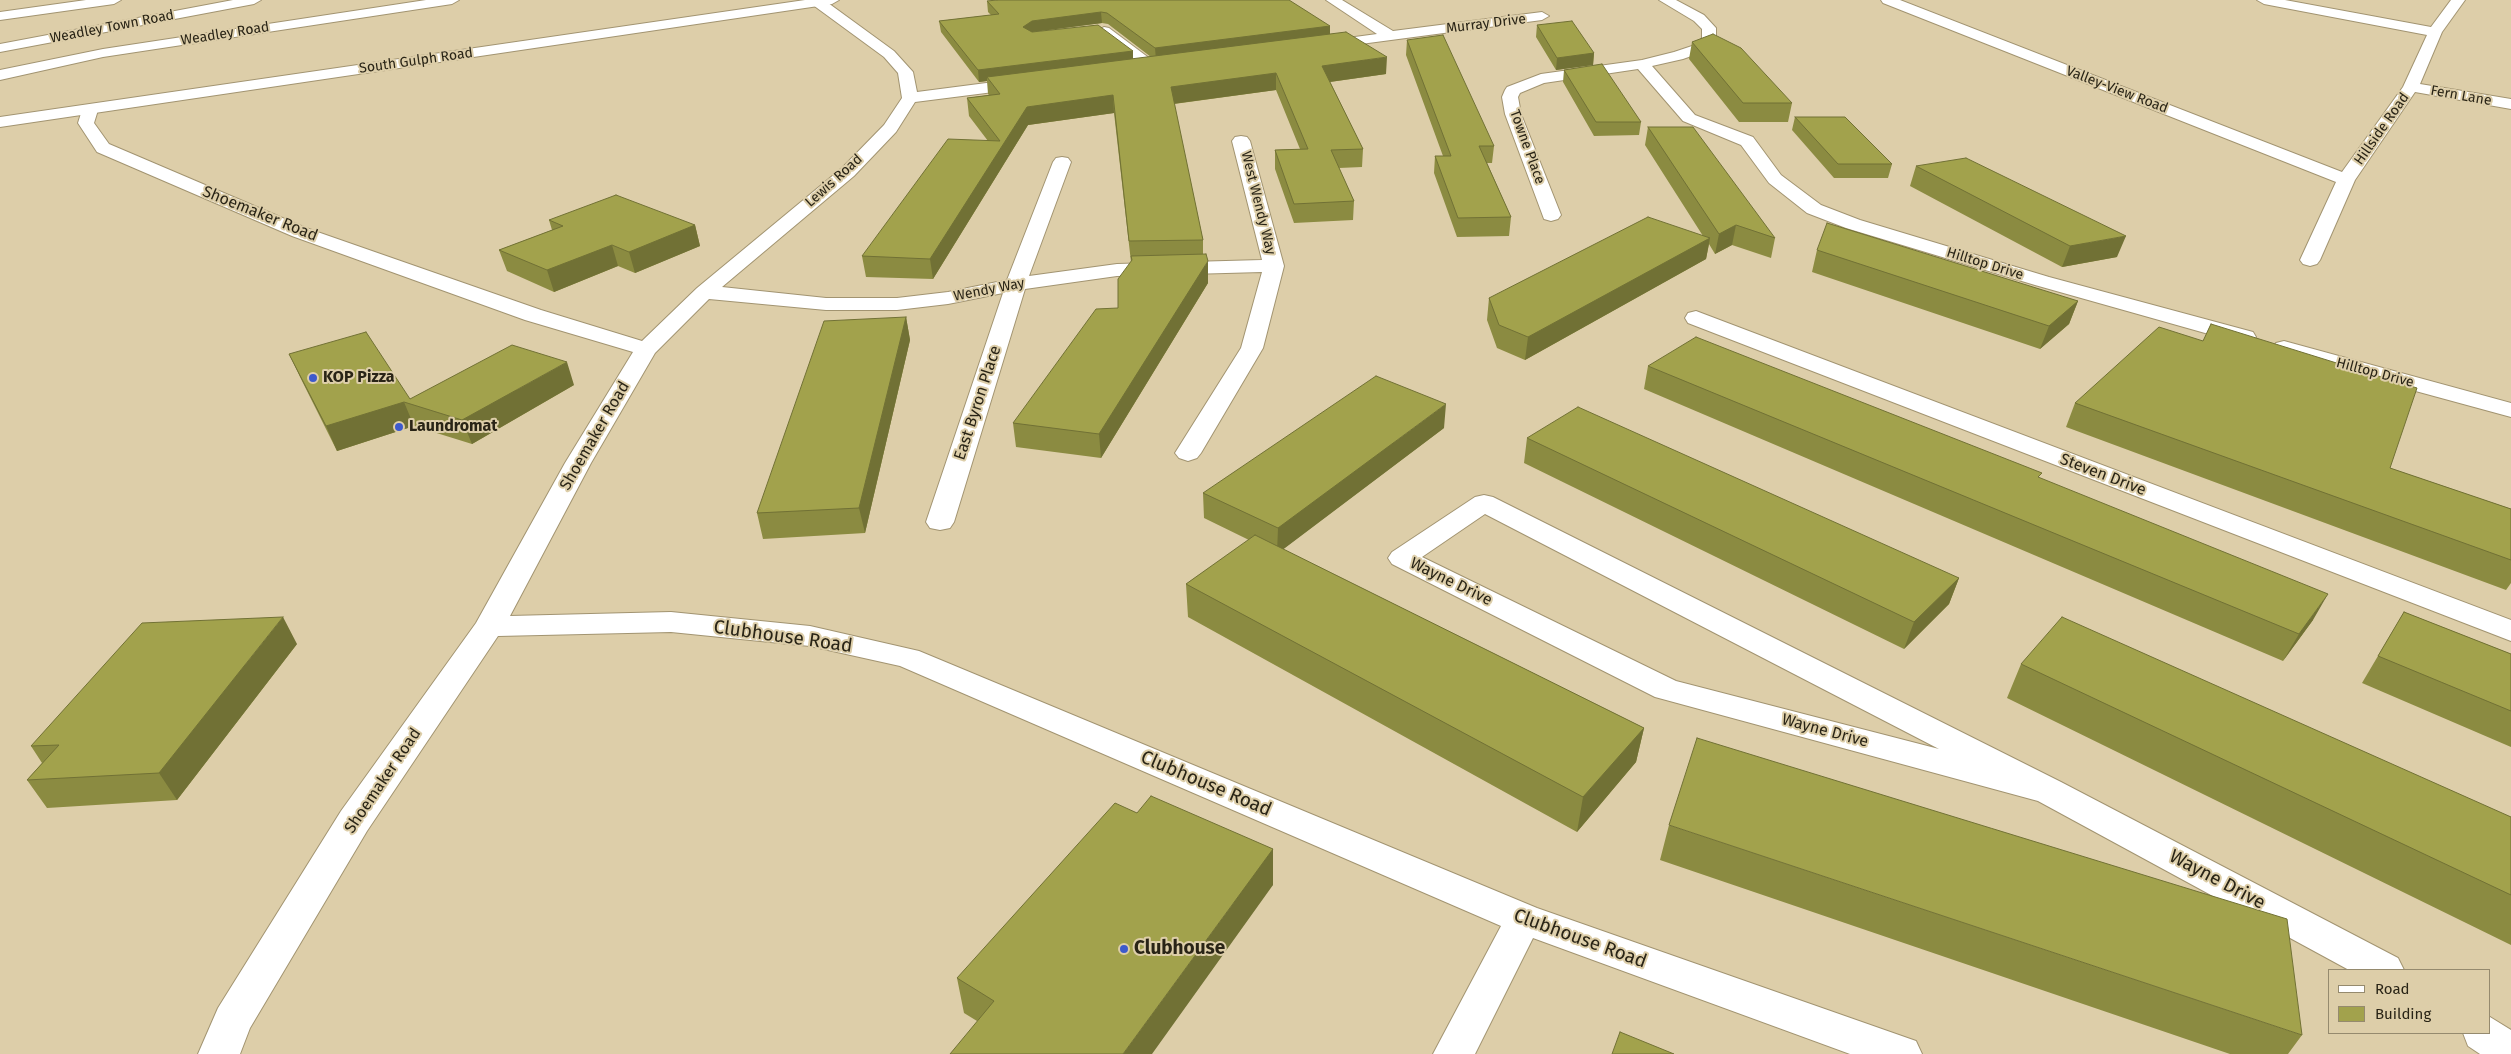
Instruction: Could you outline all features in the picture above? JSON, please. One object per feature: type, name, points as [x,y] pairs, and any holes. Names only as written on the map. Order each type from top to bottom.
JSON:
[{"type":"main road","points":[[0,8],[60,0]]},
{"type":"main road","points":[[0,16],[114,0]]},
{"type":"main road","name":"Weadley Town Road","points":[[0,48],[254,0]]},
{"type":"main road","name":"Weadley Road","points":[[0,75],[103,53],[452,0]]},
{"type":"main road","points":[[1332,0],[1391,36]]},
{"type":"main road","points":[[1642,64],[1678,56],[1703,47],[1709,38],[1709,28],[1698,18],[1666,0]]},
{"type":"main road","name":"Valley-View Road","points":[[1888,0],[2346,180]]},
{"type":"main road","points":[[2264,0],[2435,32]]},
{"type":"main road","name":"Hillside Road","points":[[2310,260],[2346,180],[2411,87],[2435,32],[2458,0]]},
{"type":"main road","points":[[825,1],[889,54],[905,72],[910,98],[1036,82]]},
{"type":"main road","name":"South Gulph Road","points":[[0,122],[825,1]]},
{"type":"main road","name":"Murray Drive","points":[[1312,46],[1542,16],[1516,4]]},
{"type":"main road","points":[[1092,31],[1102,30],[1152,67]]},
{"type":"main road","points":[[1133,69],[1170,64]]},
{"type":"main road","name":"Towne Place","points":[[1551,215],[1513,114],[1510,97],[1513,90],[1541,79],[1642,64]]},
{"type":"main road","name":"Hilltop Drive","points":[[1642,64],[1689,118],[1747,141],[1776,179],[1814,209],[1853,224],[2042,281],[2511,410]]},
{"type":"main road","name":"Fern Lane","points":[[2411,87],[2511,104]]},
{"type":"main road","name":"Lewis Road","points":[[646,348],[704,292],[848,172],[890,128],[910,98]]},
{"type":"main road","name":"Shoemaker Road","points":[[90,110],[86,123],[103,148],[299,232],[533,315],[646,348],[578,463],[489,626],[354,821],[232,1021],[219,1054]]},
{"type":"main road","name":"West Wendy Way","points":[[1242,141],[1274,266]]},
{"type":"main road","name":"East Byron Place","points":[[940,522],[1016,284],[1062,162]]},
{"type":"main road","points":[[1188,453],[1252,348],[1274,266]]},
{"type":"main road","name":"Wendy Way","points":[[704,292],[826,304],[897,304],[948,298],[1016,284],[1117,270],[1274,266]]},
{"type":"main road","name":"Steven Drive","points":[[1696,318],[2511,631]]},
{"type":"main road","name":"Wayne Drive","points":[[2050,791],[1666,689],[1402,558],[1484,503],[2050,791],[2382,969]]},
{"type":"main road","name":"Clubhouse Road","points":[[489,626],[670,622],[810,636],[908,658],[1524,919],[1900,1054]]},
{"type":"main road","points":[[1454,1054],[1524,919]]},
{"type":"main road","points":[[2484,1034],[2511,1053]]},
{"type":"building","points":[[1289,0],[1330,26],[1155,48],[1107,13],[1101,12],[1032,21],[1023,27],[1032,32],[1098,25],[1133,51],[978,70],[939,21],[999,14],[987,1]]},
{"type":"building","points":[[1572,21],[1594,53],[1557,58],[1537,25]]},
{"type":"building","points":[[1346,32],[1387,57],[1322,66],[1363,149],[1331,150],[1354,201],[1294,204],[1275,150],[1308,149],[1276,73],[1171,87],[1203,240],[1129,241],[1113,95],[1027,107],[930,259],[862,256],[948,139],[1000,141],[967,98],[1000,94],[987,77]]},
{"type":"building","points":[[1713,34],[1741,48],[1792,103],[1743,103],[1692,42]]},
{"type":"building","points":[[1443,35],[1494,146],[1479,146],[1511,217],[1458,218],[1435,156],[1451,156],[1407,40]]},
{"type":"building","points":[[1602,64],[1641,122],[1596,122],[1564,70]]},
{"type":"building","points":[[1795,117],[1845,117],[1892,164],[1838,164]]},
{"type":"building","points":[[1648,127],[1693,127],[1775,238],[1736,225],[1719,234]]},
{"type":"building","points":[[1966,158],[2126,236],[2070,246],[1916,166]]},
{"type":"building","points":[[616,195],[695,225],[629,252],[612,245],[547,270],[499,250],[563,226],[549,220]]},
{"type":"building","points":[[1648,217],[1710,238],[1528,337],[1499,325],[1489,298]]},
{"type":"building","points":[[1827,223],[2078,301],[2049,326],[1817,250]]},
{"type":"building","points":[[1206,254],[1208,261],[1099,434],[1013,423],[1096,309],[1118,308],[1118,279],[1132,260],[1131,256]]},
{"type":"building","points":[[906,317],[859,508],[757,513],[824,321]]},
{"type":"building","points":[[2211,324],[2417,388],[2390,468],[2511,509],[2511,560],[2075,403],[2159,327],[2203,341]]},
{"type":"building","points":[[366,332],[410,399],[512,345],[567,362],[462,420],[404,402],[326,426],[289,354]]},
{"type":"building","points":[[1696,337],[2042,473],[2038,477],[2328,594],[2299,634],[1648,366]]},
{"type":"building","points":[[1376,376],[1446,404],[1278,528],[1203,493]]},
{"type":"building","points":[[1578,407],[1959,578],[1914,622],[1527,438]]},
{"type":"building","points":[[1255,535],[1644,728],[1583,797],[1186,584]]},
{"type":"building","points":[[2404,612],[2511,654],[2511,711],[2378,656]]},
{"type":"building","points":[[283,617],[159,773],[27,780],[59,745],[31,746],[142,623]]},
{"type":"building","points":[[2062,617],[2511,817],[2511,895],[2021,664]]},
{"type":"building","points":[[1697,738],[2287,919],[2302,1035],[1669,825]]},
{"type":"building","name":"Clubhouse","points":[[1151,796],[1273,849],[1123,1054],[950,1054],[994,1001],[957,978],[1115,803],[1137,813]]},
{"type":"building","points":[[1620,1032],[1674,1054],[1612,1054]]},
{"type":"place","name":"KOP Pizza","points":[[313,378]]},
{"type":"place","name":"Laundromat","points":[[399,427]]},
{"type":"place","name":"Clubhouse","points":[[1124,949]]}]
